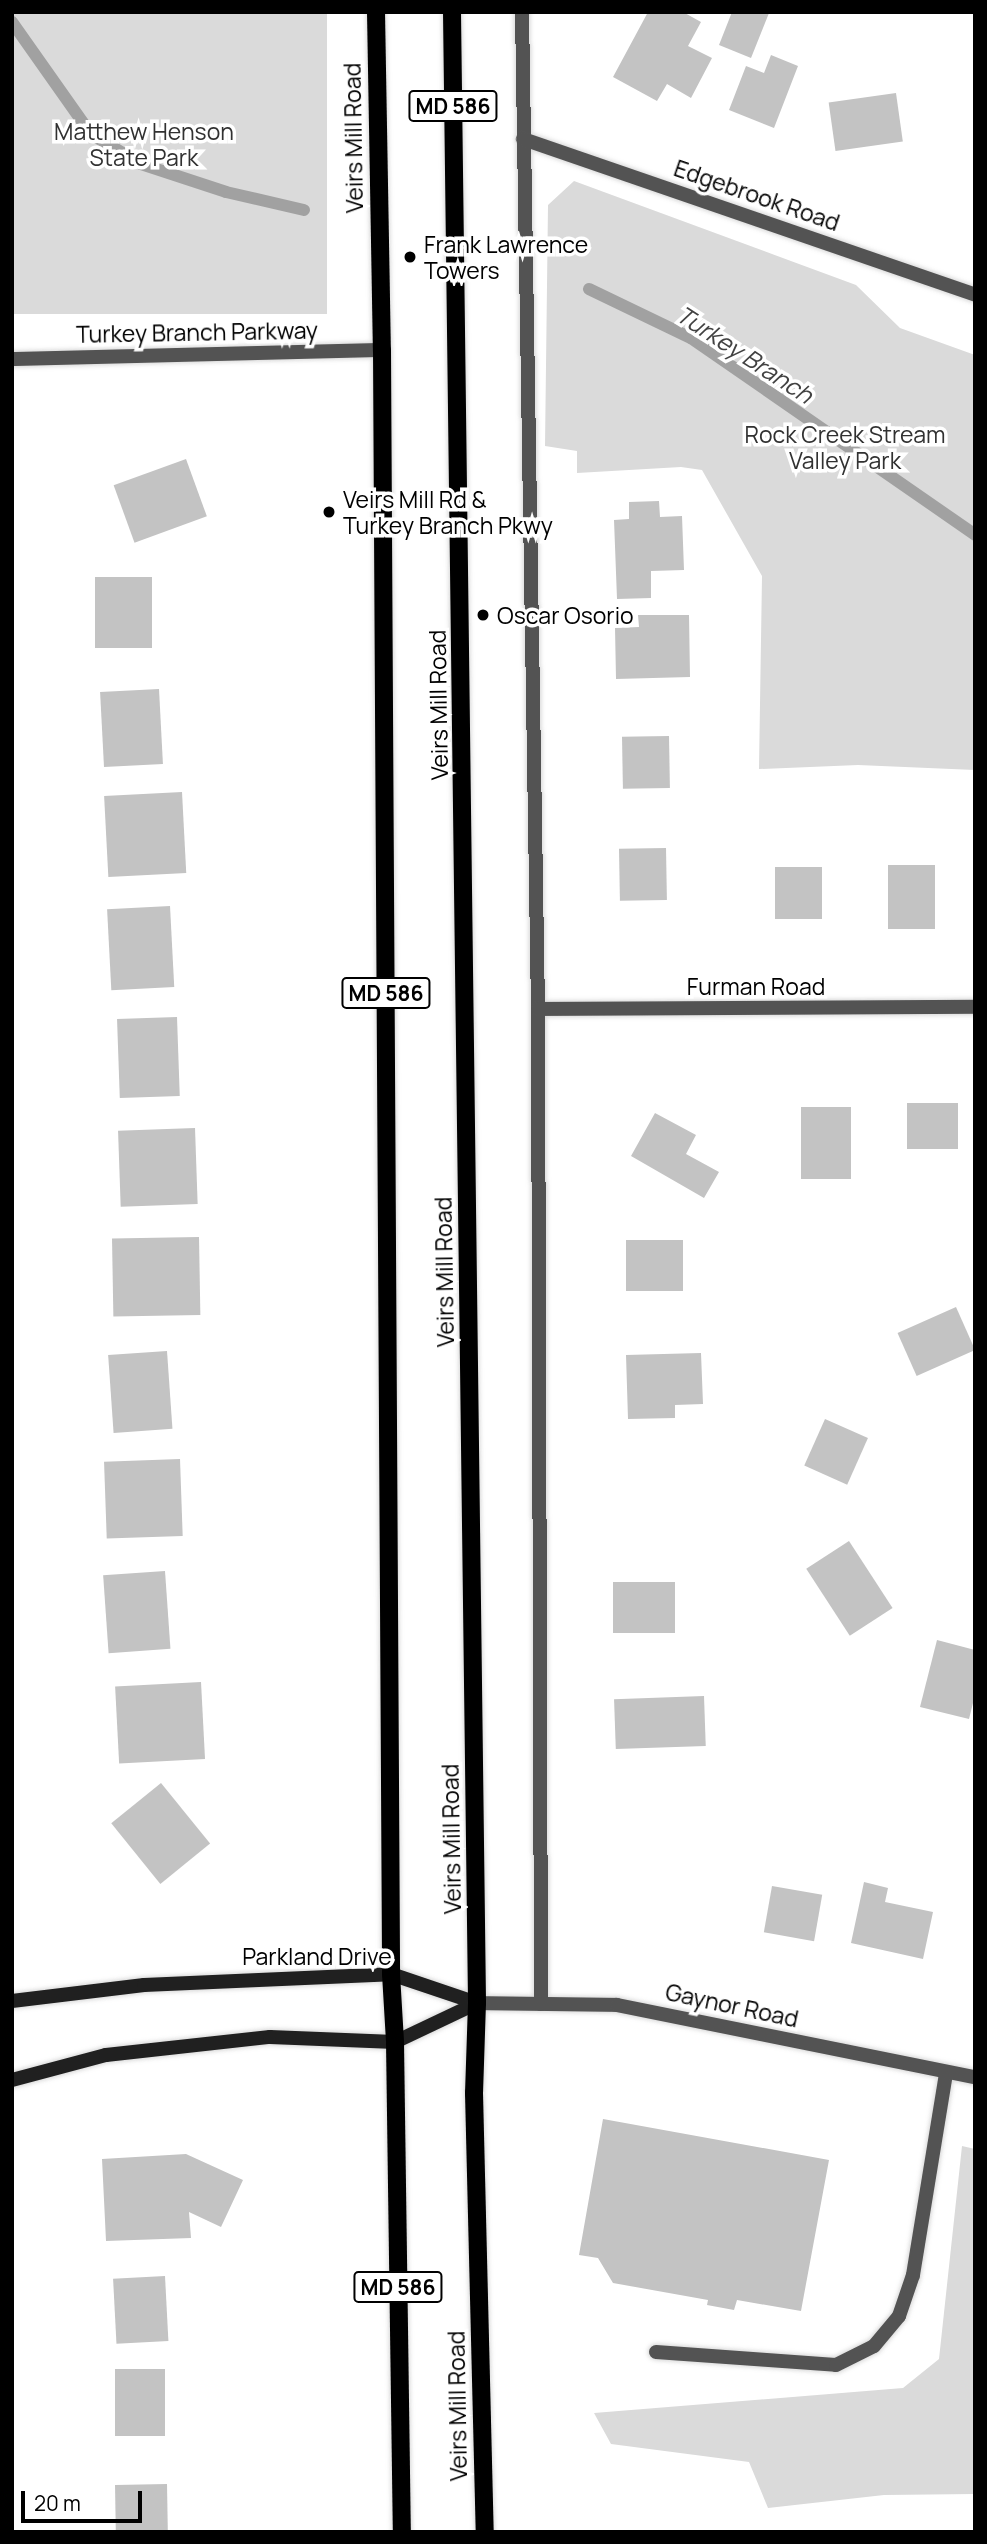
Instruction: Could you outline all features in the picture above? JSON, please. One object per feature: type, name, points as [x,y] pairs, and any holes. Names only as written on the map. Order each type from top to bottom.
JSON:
[{"type":"main road","name":"Veirs Mill Road","points":[[376,12],[382,350],[391,1974],[396,2042],[402,2532]]},
{"type":"main road","name":"Veirs Mill Road","points":[[452,12],[477,2003],[474,2093],[485,2532]]},
{"type":"street","points":[[522,12],[538,1010],[541,2004]]},
{"type":"street","name":"Edgebrook Road","points":[[523,139],[975,295]]},
{"type":"street","name":"Turkey Branch Parkway","points":[[12,359],[382,350]]},
{"type":"street","name":"Furman Road","points":[[538,1010],[975,1007]]},
{"type":"street","name":"Parkland Drive","points":[[12,2001],[144,1985],[391,1974],[477,2003]]},
{"type":"street","name":"Gaynor Road","points":[[477,2003],[617,2004],[975,2077]]},
{"type":"street","points":[[12,2080],[106,2055],[270,2037],[396,2042],[477,2003]]},
{"type":"street","points":[[656,2352],[836,2365],[874,2346],[899,2316],[913,2275],[946,2073]]},
{"type":"green space","name":"Matthew Henson State Park","points":[[12,12],[327,12],[327,314],[12,314]]},
{"type":"green space","name":"Rock Creek Stream Valley Park","points":[[574,181],[856,285],[900,328],[975,355],[975,770],[858,765],[759,769],[762,576],[702,470],[681,467],[577,473],[577,451],[545,446],[548,205]]},
{"type":"green space","points":[[962,2146],[975,2149],[975,2494],[884,2495],[768,2508],[749,2462],[611,2444],[594,2413],[903,2388],[939,2359]]},
{"type":"building","points":[[648,12],[683,12],[701,22],[688,46],[712,58],[691,98],[667,84],[657,101],[613,77]]},
{"type":"building","points":[[732,12],[769,13],[751,58],[719,45]]},
{"type":"building","points":[[771,55],[798,66],[774,128],[729,110],[746,66],[764,73]]},
{"type":"building","points":[[896,93],[903,142],[835,151],[829,102]]},
{"type":"building","points":[[186,459],[207,516],[135,543],[114,485]]},
{"type":"building","points":[[659,501],[660,517],[682,516],[684,570],[651,571],[651,598],[617,599],[614,520],[629,519],[629,502]]},
{"type":"building","points":[[95,577],[152,577],[152,648],[95,648]]},
{"type":"building","points":[[638,615],[689,615],[690,677],[616,679],[615,628],[639,627]]},
{"type":"building","points":[[159,689],[163,764],[104,767],[100,692]]},
{"type":"building","points":[[669,736],[670,788],[623,789],[622,737]]},
{"type":"building","points":[[182,792],[186,873],[108,877],[104,796]]},
{"type":"building","points":[[666,848],[667,900],[620,901],[619,849]]},
{"type":"building","points":[[888,865],[935,865],[935,929],[888,929]]},
{"type":"building","points":[[775,867],[822,867],[822,919],[775,919]]},
{"type":"building","points":[[170,906],[174,987],[111,990],[107,909]]},
{"type":"building","points":[[177,1017],[180,1096],[120,1098],[117,1019]]},
{"type":"building","points":[[907,1103],[958,1103],[958,1149],[907,1149]]},
{"type":"building","points":[[801,1107],[851,1107],[851,1179],[801,1179]]},
{"type":"building","points":[[655,1113],[696,1135],[686,1154],[719,1172],[704,1198],[631,1156]]},
{"type":"building","points":[[195,1128],[198,1204],[121,1207],[118,1131]]},
{"type":"building","points":[[199,1237],[200,1315],[113,1317],[112,1239]]},
{"type":"building","points":[[626,1240],[683,1240],[683,1291],[626,1291]]},
{"type":"building","points":[[956,1307],[975,1350],[917,1376],[898,1333]]},
{"type":"building","points":[[167,1351],[172,1429],[114,1433],[108,1355]]},
{"type":"building","points":[[701,1353],[703,1404],[675,1405],[675,1418],[628,1419],[626,1355]]},
{"type":"building","points":[[825,1419],[868,1438],[847,1485],[804,1466]]},
{"type":"building","points":[[180,1459],[183,1536],[107,1539],[104,1462]]},
{"type":"building","points":[[849,1541],[893,1608],[850,1636],[806,1569]]},
{"type":"building","points":[[165,1571],[170,1649],[109,1653],[103,1575]]},
{"type":"building","points":[[613,1582],[675,1582],[675,1633],[613,1633]]},
{"type":"building","points":[[937,1640],[975,1650],[975,1695],[969,1719],[920,1707]]},
{"type":"building","points":[[201,1682],[205,1759],[119,1763],[115,1687]]},
{"type":"building","points":[[704,1696],[706,1746],[616,1749],[614,1699]]},
{"type":"building","points":[[161,1783],[210,1844],[160,1884],[111,1823]]},
{"type":"building","points":[[864,1882],[888,1888],[885,1902],[933,1912],[923,1959],[851,1943]]},
{"type":"building","points":[[772,1886],[822,1895],[814,1941],[764,1932]]},
{"type":"building","points":[[603,2119],[829,2160],[801,2311],[737,2300],[734,2310],[707,2305],[708,2300],[613,2283],[598,2258],[579,2255]]},
{"type":"building","points":[[186,2154],[243,2180],[221,2227],[189,2212],[191,2238],[106,2241],[102,2159]]},
{"type":"building","points":[[165,2276],[168,2341],[116,2344],[113,2279]]},
{"type":"building","points":[[115,2369],[165,2369],[165,2436],[115,2436]]},
{"type":"building","points":[[167,2484],[168,2532],[116,2532],[115,2485]]},
{"type":"waterway","name":"Turkey Branch","points":[[12,22],[91,134],[141,164],[226,192],[304,210]]},
{"type":"waterway","name":"Turkey Branch","points":[[589,289],[691,338],[975,535]]},
{"type":"place","name":"Frank Lawrence Towers","points":[[410,257]]},
{"type":"place","name":"Veirs Mill Rd & Turkey Branch Pkwy","points":[[329,512]]},
{"type":"place","name":"Oscar Osorio","points":[[483,615]]}]
